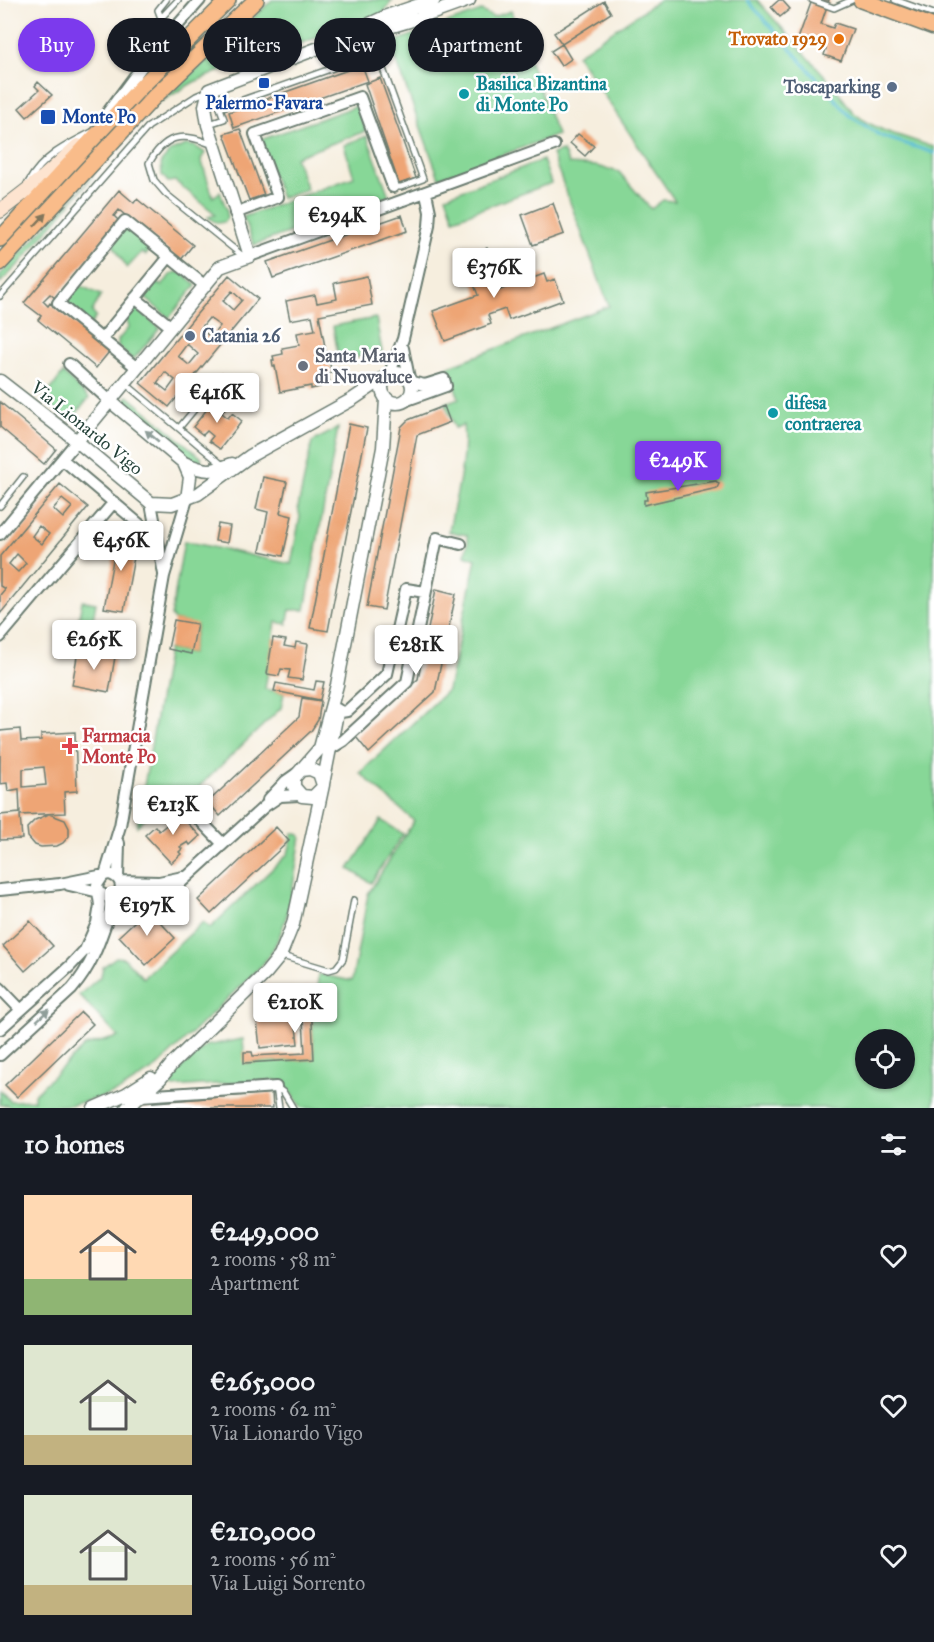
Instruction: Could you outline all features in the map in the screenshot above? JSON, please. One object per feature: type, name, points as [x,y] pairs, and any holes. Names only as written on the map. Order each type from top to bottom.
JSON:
[{"type":"main road","points":[[0,239],[133,96],[228,0]]},
{"type":"main road","points":[[0,263],[153,98],[258,0]]},
{"type":"main road","points":[[861,0],[934,27]]},
{"type":"main road","points":[[0,211],[22,195],[133,96]]},
{"type":"street","points":[[184,18],[200,0]]},
{"type":"street","points":[[387,16],[396,0]]},
{"type":"street","points":[[383,18],[434,0]]},
{"type":"street","points":[[396,25],[469,0]]},
{"type":"street","points":[[247,256],[208,125],[205,106],[209,90],[314,50]]},
{"type":"street","points":[[63,172],[138,72]]},
{"type":"street","points":[[235,213],[278,198],[255,134],[360,97],[393,187]]},
{"type":"street","points":[[0,534],[220,267],[554,145]]},
{"type":"street","points":[[383,448],[385,398],[382,384],[388,376],[403,339],[429,226],[430,213],[426,193]]},
{"type":"street","points":[[137,368],[58,303],[125,221],[204,285]]},
{"type":"street","points":[[102,339],[169,257]]},
{"type":"street","points":[[135,298],[170,326]]},
{"type":"street","points":[[265,806],[272,795],[299,772],[320,748],[337,685],[383,448],[394,414],[411,393],[410,380],[405,366],[403,339]]},
{"type":"street","name":"Via Lionardo Vigo","points":[[69,364],[110,401]]},
{"type":"street","points":[[110,401],[184,463],[203,471],[225,467],[250,456],[353,399],[388,376],[402,374],[410,380],[425,385],[444,380],[446,386],[396,403],[370,393],[353,399]]},
{"type":"street","name":"Via Lionardo Vigo","points":[[0,381],[151,503]]},
{"type":"street","points":[[164,576],[151,503],[172,504],[198,494],[250,456]]},
{"type":"street","points":[[62,459],[157,539]]},
{"type":"street","points":[[0,1029],[85,950],[97,923],[98,883],[104,876],[120,826],[164,576],[187,499],[190,477],[184,463]]},
{"type":"street","points":[[0,638],[114,502]]},
{"type":"street","points":[[330,749],[343,741],[407,682],[437,538],[461,544]]},
{"type":"street","points":[[338,709],[341,712],[346,711],[387,674],[406,589],[425,592]]},
{"type":"street","points":[[401,610],[421,614]]},
{"type":"street","points":[[387,674],[407,682]]},
{"type":"street","points":[[92,1108],[117,1106],[150,1082],[172,1064],[266,973],[280,956],[293,924],[309,843],[317,820],[338,709],[337,685]]},
{"type":"street","points":[[368,692],[381,706]]},
{"type":"street","points":[[309,843],[310,813],[293,783],[299,772],[310,769],[319,773],[322,787]]},
{"type":"street","points":[[60,884],[99,892],[108,898],[169,889],[183,882],[265,806],[280,796],[313,797],[322,787]]},
{"type":"street","points":[[186,806],[223,844]]},
{"type":"street","points":[[0,1055],[81,979],[95,954],[121,887],[119,880],[120,826]]},
{"type":"street","points":[[0,890],[60,884],[112,875],[119,880],[159,882],[192,874]]},
{"type":"street","points":[[2,993],[21,1010]]},
{"type":"street","points":[[150,1082],[163,1090],[181,1093]]},
{"type":"street","points":[[127,1108],[141,1096],[150,1082]]},
{"type":"street","points":[[141,1096],[276,1087]]},
{"type":"lane","points":[[166,0],[158,10],[161,18],[178,0]]},
{"type":"lane","points":[[812,0],[834,8],[852,0]]},
{"type":"lane","points":[[895,0],[934,14]]},
{"type":"lane","points":[[208,125],[224,119],[220,108],[370,55],[375,68],[382,66],[423,179],[400,188],[393,187]]},
{"type":"lane","points":[[1,294],[148,127],[195,96],[209,90]]},
{"type":"lane","points":[[208,142],[191,135],[174,138],[157,148],[149,163],[154,180],[166,194],[247,256]]},
{"type":"lane","points":[[179,428],[222,376]]},
{"type":"lane","points":[[125,382],[225,467]]},
{"type":"lane","points":[[0,506],[23,477]]},
{"type":"lane","points":[[280,956],[329,970],[336,968],[343,959],[354,900]]},
{"type":"lane","points":[[276,1087],[279,1108]]},
{"type":"lane","points":[[276,1087],[284,1093],[293,1108]]},
{"type":"green space","points":[[272,0],[392,0],[382,15],[373,18],[314,18],[314,39],[302,43],[302,18],[253,18]]},
{"type":"green space","points":[[659,0],[757,0],[832,84],[853,112],[866,122],[885,131],[934,147],[934,1108],[302,1108],[286,1086],[275,1080],[172,1087],[167,1085],[169,1079],[205,1046],[243,1039],[245,1063],[314,1059],[311,1003],[317,1002],[318,974],[352,981],[368,894],[414,821],[360,773],[448,690],[476,559],[465,555],[467,535],[449,532],[462,465],[464,438],[463,425],[455,428],[445,403],[459,398],[447,367],[609,306],[552,154],[563,151],[569,164],[596,166],[619,172],[651,209],[663,200],[675,201],[577,55]]},
{"type":"green space","points":[[481,11],[493,17],[511,11],[514,18],[461,18]]},
{"type":"green space","points":[[408,37],[408,72],[534,72],[557,135],[439,178],[396,60],[396,41]]},
{"type":"green space","points":[[203,64],[203,72],[218,72],[194,82],[160,102]]},
{"type":"green space","points":[[357,106],[366,131],[295,157],[307,189],[281,198],[260,140]]},
{"type":"green space","points":[[367,136],[389,196],[254,245],[243,217],[354,177],[344,145]]},
{"type":"green space","points":[[186,145],[195,146],[205,153],[201,159],[213,197],[220,192],[227,211],[226,219],[222,223],[211,220],[208,217],[215,215],[213,212],[175,181],[168,182],[162,175],[161,162],[171,151]]},
{"type":"green space","points":[[543,160],[551,183],[454,219],[446,196]]},
{"type":"green space","points":[[94,175],[21,262],[0,283],[0,275]]},
{"type":"green space","points":[[125,230],[130,230],[151,249],[146,255],[141,253],[127,268],[112,243]]},
{"type":"green space","points":[[176,272],[182,273],[196,285],[169,318],[144,297],[156,283],[162,286],[170,275]]},
{"type":"green space","points":[[79,285],[101,295],[92,312],[96,317],[90,325],[64,303]]},
{"type":"green space","points":[[136,308],[160,328],[133,360],[118,347],[118,340],[129,327],[126,319]]},
{"type":"green space","points":[[376,318],[382,352],[339,360],[333,326]]},
{"type":"green space","points":[[63,373],[89,398],[71,420],[43,400]]},
{"type":"green space","points":[[128,396],[202,458],[197,464],[123,402]]},
{"type":"green space","points":[[338,428],[305,610],[290,610],[287,624],[276,622],[265,689],[284,693],[281,708],[187,798],[177,788],[137,826],[168,649],[191,654],[197,625],[174,620],[171,616],[184,541],[291,564],[300,517],[298,507],[312,442]]},
{"type":"green space","points":[[82,601],[96,603],[91,631],[77,628]]},
{"type":"green space","points":[[381,820],[403,834],[371,883],[349,869]]},
{"type":"green space","points":[[293,833],[301,837],[293,887],[285,921],[272,952],[262,965],[157,1067],[121,1090],[70,1105],[11,1108],[7,1105],[0,1105],[0,1090],[10,1101],[34,1100],[34,1094],[85,1046],[118,1037],[79,995],[101,976],[103,967],[116,957],[124,958],[143,978],[203,922],[210,928],[288,854]]},
{"type":"building","points":[[782,0],[790,9],[780,17],[771,7]]},
{"type":"building","points":[[812,0],[829,0],[821,24],[833,28],[835,23],[853,29],[841,61],[824,55],[826,49],[798,39]]},
{"type":"building","points":[[604,1],[611,13],[562,44],[554,33]]},
{"type":"building","points":[[562,44],[571,59],[561,66],[551,51]]},
{"type":"building","points":[[342,72],[365,72],[368,81],[234,128],[229,112]]},
{"type":"building","points":[[380,78],[416,178],[399,184],[365,84]]},
{"type":"building","points":[[38,82],[52,95],[27,117],[19,108],[39,90],[35,86]]},
{"type":"building","points":[[240,129],[264,195],[249,200],[224,134]]},
{"type":"building","points":[[578,134],[594,146],[585,156],[570,143]]},
{"type":"building","points":[[119,190],[134,203],[137,199],[193,245],[180,261],[119,210],[114,216],[119,221],[55,298],[50,294],[43,301],[48,306],[50,303],[109,352],[96,368],[38,320],[41,316],[24,303]]},
{"type":"building","points":[[553,203],[564,234],[533,245],[522,215]]},
{"type":"building","points":[[402,215],[407,231],[273,278],[267,262]]},
{"type":"building","points":[[487,248],[497,274],[495,275],[500,290],[544,274],[547,282],[555,279],[563,300],[509,320],[505,309],[488,315],[491,324],[445,341],[433,311],[478,295],[463,257]]},
{"type":"building","points":[[229,275],[258,299],[169,407],[140,383]],"holes":[[[232,291],[242,300],[233,310],[223,301]],[[209,318],[220,326],[211,337],[200,329]],[[187,344],[198,354],[189,365],[178,356]],[[165,372],[175,380],[167,391],[157,383]]]},
{"type":"building","points":[[367,276],[372,305],[319,315],[328,363],[330,363],[331,373],[328,373],[330,383],[311,389],[311,386],[280,392],[275,366],[273,366],[273,356],[283,354],[282,348],[299,345],[297,333],[315,330],[312,316],[290,320],[286,301],[315,295],[317,303],[337,299],[334,283]]},
{"type":"building","points":[[215,399],[226,407],[222,413],[228,418],[232,413],[242,421],[220,449],[209,441],[213,436],[207,431],[203,435],[193,427]]},
{"type":"building","points":[[0,402],[56,449],[44,464],[0,427]]},
{"type":"building","points":[[444,406],[450,422],[417,435],[384,610],[367,607],[401,427],[408,420]]},
{"type":"building","points":[[349,424],[367,428],[328,631],[310,628]]},
{"type":"building","points":[[263,477],[287,482],[280,513],[292,516],[283,556],[260,551],[268,512],[256,509]]},
{"type":"building","points":[[716,481],[719,484],[717,488],[644,505],[644,500],[647,500],[646,492]]},
{"type":"building","points":[[60,484],[88,507],[0,614],[0,595],[5,589],[0,586],[0,556]],"holes":[[[62,499],[72,507],[63,518],[53,509]],[[39,526],[49,534],[42,544],[32,536]],[[17,554],[26,563],[18,572],[9,564]]]},
{"type":"building","points":[[218,524],[230,526],[227,543],[215,541]]},
{"type":"building","points":[[118,533],[138,536],[124,611],[104,608]]},
{"type":"building","points":[[436,589],[456,594],[435,692],[369,753],[356,737],[418,679]]},
{"type":"building","points":[[174,620],[197,624],[191,654],[168,649]]},
{"type":"building","points":[[273,638],[286,640],[284,646],[295,648],[296,642],[308,644],[302,680],[288,678],[290,670],[281,669],[279,676],[267,674]]},
{"type":"building","points":[[78,651],[115,657],[109,692],[72,685]]},
{"type":"building","points":[[316,681],[324,682],[320,700],[274,691],[276,683],[314,690]]},
{"type":"building","points":[[302,698],[321,701],[318,720],[311,731],[220,816],[208,802],[299,717]]},
{"type":"building","points":[[20,729],[21,741],[41,740],[41,734],[75,732],[77,791],[64,792],[65,813],[20,815],[22,839],[0,840],[0,815],[20,813],[19,789],[8,791],[7,783],[0,784],[0,731]],"holes":[[[44,767],[46,785],[23,787],[23,769]]]},
{"type":"building","points":[[174,809],[200,836],[190,845],[188,842],[180,847],[181,854],[171,863],[145,835],[155,826],[159,831],[169,823],[164,818]]},
{"type":"building","points":[[49,814],[65,820],[69,828],[69,836],[57,846],[35,845],[28,837],[27,828],[35,820]]},
{"type":"building","points":[[276,827],[289,841],[211,914],[198,900]]},
{"type":"building","points":[[148,909],[175,938],[146,965],[119,936]]},
{"type":"building","points":[[30,921],[53,946],[25,971],[3,946]]},
{"type":"building","points":[[316,987],[317,1003],[311,1003],[314,1059],[244,1063],[244,1052],[252,1052],[253,1056],[305,1053],[301,988]]},
{"type":"building","points":[[294,1008],[298,1044],[260,1048],[256,1011]]},
{"type":"building","points":[[81,1012],[93,1024],[17,1097],[5,1085]]},
{"type":"building","points":[[272,1093],[273,1108],[136,1108],[142,1103]]},
{"type":"waterway","points":[[747,0],[850,116],[881,136],[934,153]]},
{"type":"place","name":"Trovato 1929","points":[[839,39]]},
{"type":"place","name":"Palermo-Favara","points":[[264,83]]},
{"type":"place","name":"Toscaparking","points":[[892,87]]},
{"type":"place","name":"Basilica Bizantina di Monte Po","points":[[464,94]]},
{"type":"place","name":"Monte Po","points":[[48,117]]},
{"type":"place","name":"Catania 26","points":[[190,336]]},
{"type":"place","name":"Santa Maria di Nuovaluce","points":[[303,366]]},
{"type":"place","name":"difesa contraerea","points":[[773,413]]},
{"type":"place","name":"Farmacia Monte Po","points":[[70,746]]}]
